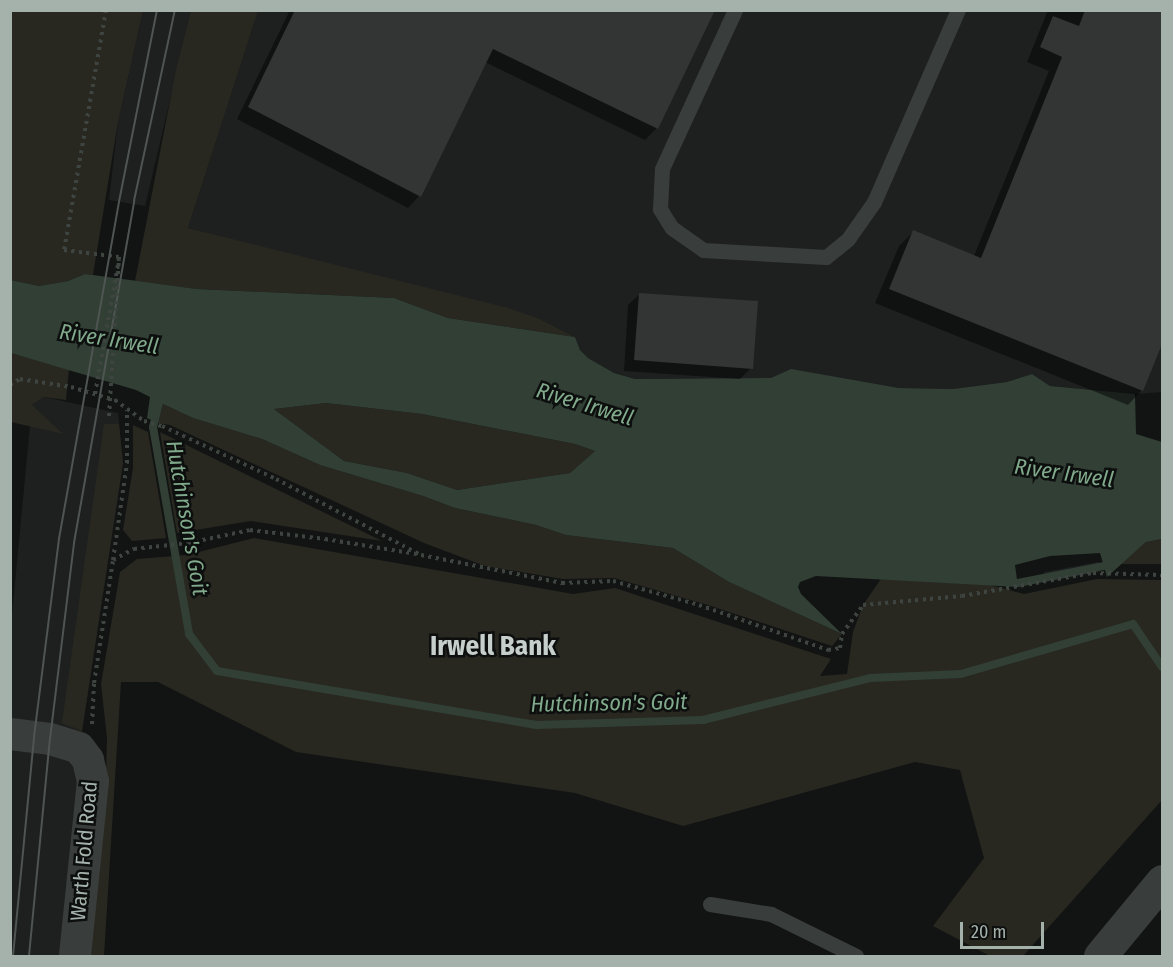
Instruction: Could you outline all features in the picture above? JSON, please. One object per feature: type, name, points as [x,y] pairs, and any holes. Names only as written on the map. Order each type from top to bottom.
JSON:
[{"type":"street","points":[[10,734],[50,739],[79,748]]},
{"type":"street","name":"Warth Fold Road","points":[[75,957],[93,781],[88,760],[79,748]]},
{"type":"street","points":[[1100,957],[1162,881]]},
{"type":"lane","points":[[735,10],[663,169],[660,208],[672,228],[703,250],[826,257],[848,239],[874,202],[958,10]]},
{"type":"lane","points":[[710,903],[771,914],[856,957]]},
{"type":"path","points":[[106,10],[64,249],[119,258]]},
{"type":"path","points":[[96,392],[119,258]]},
{"type":"path","points":[[109,416],[119,258]]},
{"type":"path","points":[[10,385],[20,379],[96,392],[115,400],[144,421],[162,426],[276,479],[421,555]]},
{"type":"path","points":[[79,748],[92,733],[94,683],[127,463],[127,410]]},
{"type":"path","points":[[112,560],[134,549],[188,543],[250,530],[325,539],[562,583],[613,581],[699,605],[828,650],[840,648],[842,634],[863,605],[962,596],[1093,573],[1162,575]]},
{"type":"shaded area","points":[[11,11],[143,11],[118,122],[93,275],[85,274],[68,281],[39,286],[11,280]]},
{"type":"shaded area","points":[[143,11],[191,11],[145,206],[109,200],[118,122]]},
{"type":"shaded area","points":[[191,11],[258,11],[188,228],[508,308],[540,319],[575,337],[448,318],[394,298],[197,289],[135,281],[176,70]]},
{"type":"shaded area","points":[[258,11],[1162,11],[1162,392],[1135,394],[1050,386],[1032,374],[1007,382],[953,389],[899,388],[791,370],[771,378],[635,379],[614,373],[588,358],[580,350],[575,337],[540,319],[188,228]]},
{"type":"shaded area","points":[[11,353],[69,369],[66,400],[44,397],[32,405],[63,434],[11,422]]},
{"type":"shaded area","points":[[44,397],[118,413],[123,463],[82,731],[62,956],[11,956],[11,625],[32,405]]},
{"type":"shaded area","points":[[326,403],[422,414],[575,444],[595,451],[570,473],[457,490],[407,473],[344,461],[274,409]]},
{"type":"shaded area","points":[[163,404],[193,418],[262,439],[320,465],[455,508],[536,525],[566,535],[673,548],[729,582],[842,634],[832,646],[708,605],[614,578],[563,579],[485,566],[424,543],[170,425],[158,423]]},
{"type":"shaded area","points":[[104,424],[119,424],[123,463],[82,731],[62,723]]},
{"type":"shaded area","points":[[133,425],[148,432],[166,538],[132,541],[123,530],[133,468]]},
{"type":"shaded area","points":[[160,432],[382,541],[251,521],[177,533]]},
{"type":"shaded area","points":[[254,538],[573,594],[615,588],[831,659],[820,676],[847,674],[853,632],[863,605],[881,579],[990,585],[1024,594],[1097,579],[1162,580],[1162,800],[1023,956],[990,956],[933,926],[984,858],[960,770],[915,762],[683,826],[575,793],[296,752],[158,682],[121,682],[104,956],[87,956],[106,776],[107,738],[101,684],[120,572],[137,559],[187,555]]},
{"type":"shaded area","points":[[1162,539],[1162,564],[1121,564],[1146,542]]},
{"type":"shaded area","points":[[1098,562],[1100,572],[1046,582],[1044,572]]},
{"type":"water","name":"River Irwell","points":[[85,274],[197,289],[394,298],[448,318],[575,337],[580,350],[588,358],[614,373],[635,379],[771,378],[791,369],[899,388],[953,389],[1007,382],[1032,374],[1050,386],[1135,394],[1136,434],[1162,442],[1162,539],[1146,542],[1107,577],[1100,553],[1050,556],[1015,565],[1018,587],[816,576],[800,582],[798,587],[801,594],[842,634],[729,582],[673,548],[566,535],[536,525],[455,508],[320,465],[262,439],[193,418],[163,404],[158,423],[147,418],[150,397],[136,390],[11,353],[11,280],[39,286],[68,281]],"holes":[[[326,403],[422,414],[575,444],[595,451],[570,473],[457,490],[407,473],[344,461],[274,409]]]},
{"type":"building","points":[[295,10],[715,10],[658,129],[493,49],[421,197],[248,107]]},
{"type":"building","points":[[1085,10],[1162,10],[1162,344],[1143,391],[889,289],[913,230],[981,258],[1062,57],[1040,47],[1053,16],[1079,26]]},
{"type":"building","points":[[639,293],[758,301],[753,369],[634,360]]},
{"type":"waterway","name":"Hutchinson's Goit","points":[[157,410],[153,427],[189,634],[217,671],[536,725],[703,720],[870,678],[961,674],[1133,624],[1162,667]]},
{"type":"waterway","points":[[1018,583],[1104,566]]},
{"type":"tram line","points":[[13,956],[34,737],[59,539],[120,197],[157,10]]},
{"type":"tram line","points":[[29,956],[50,739],[74,543],[134,201],[175,10]]},
{"type":"district","name":"Irwell Bank","points":[[493,647]]}]
